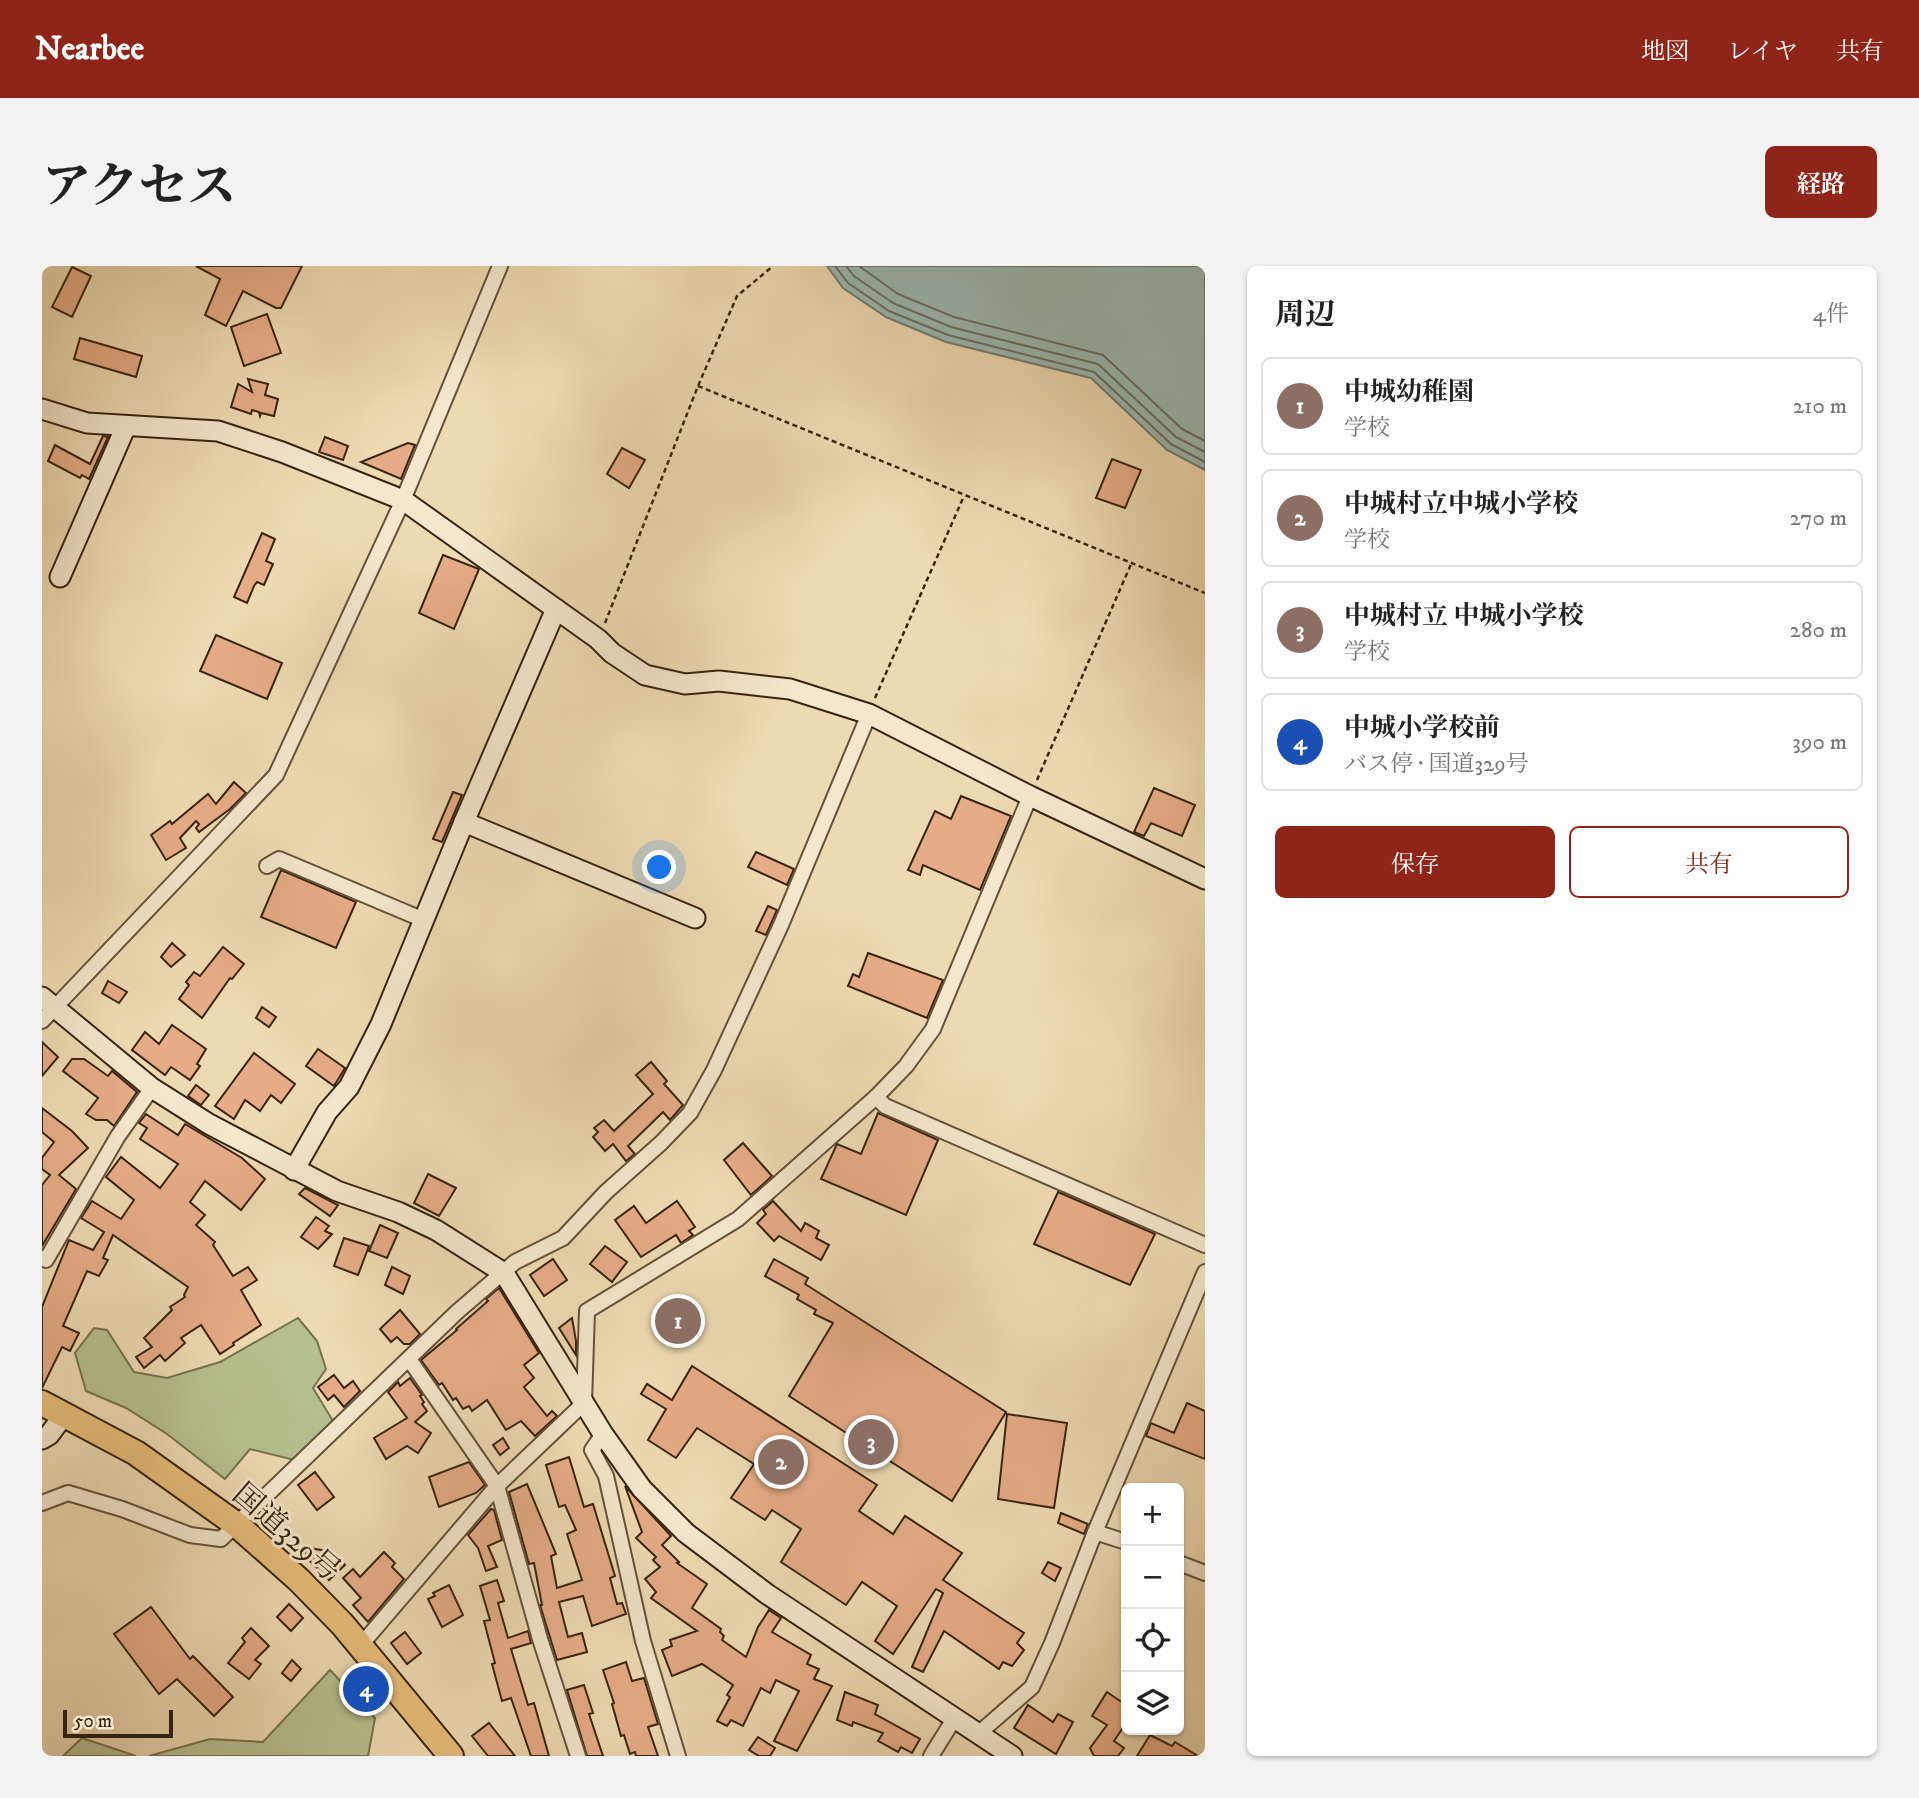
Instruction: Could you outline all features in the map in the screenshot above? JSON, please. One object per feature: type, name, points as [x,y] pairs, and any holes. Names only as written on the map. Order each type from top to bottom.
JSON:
[{"type":"highway","name":"国道329号","points":[[42,1403],[136,1453],[237,1525],[299,1580],[361,1646],[451,1756]]},
{"type":"street","points":[[500,266],[403,500],[276,775],[88,971],[46,1009],[152,1088],[209,1124],[337,1191],[398,1212],[436,1230],[504,1273],[603,1434],[642,1489],[686,1533],[767,1594],[1012,1756]]},
{"type":"street","points":[[42,409],[87,423],[218,431],[282,452],[403,500],[645,675],[685,684],[719,681],[790,689],[869,714],[1030,796],[1205,879]]},
{"type":"street","points":[[60,578],[126,426]]},
{"type":"street","points":[[294,1170],[327,1112],[349,1087],[381,1024],[556,609]]},
{"type":"street","points":[[42,1503],[68,1493],[80,1495],[190,1535],[221,1539],[457,1312],[515,1262],[563,1238],[606,1192],[690,1113],[714,1070],[781,925],[869,714]]},
{"type":"street","points":[[361,1646],[497,1486],[584,1403],[587,1311],[738,1219],[876,1097],[906,1066],[933,1029],[1030,796]]},
{"type":"street","points":[[464,822],[695,918]]},
{"type":"street","points":[[267,866],[279,859],[424,920]]},
{"type":"street","points":[[42,1258],[46,1260],[118,1136],[152,1088]]},
{"type":"street","points":[[876,1097],[885,1106],[1205,1245]]},
{"type":"street","points":[[978,1734],[1032,1687],[1205,1272]]},
{"type":"street","points":[[410,1359],[497,1486],[540,1639],[578,1756]]},
{"type":"street","points":[[42,1439],[64,1415]]},
{"type":"street","points":[[603,1434],[592,1450],[606,1476],[643,1641],[678,1756]]},
{"type":"street","points":[[1095,1532],[1121,1540]]},
{"type":"street","points":[[1184,1565],[1205,1573]]},
{"type":"street","points":[[931,1756],[954,1719]]},
{"type":"path","points":[[598,639],[698,386],[737,296],[773,266]]},
{"type":"path","points":[[698,386],[1205,593]]},
{"type":"path","points":[[869,714],[965,495]]},
{"type":"path","points":[[1030,796],[1132,562]]},
{"type":"green space","points":[[298,1318],[317,1341],[326,1369],[313,1388],[333,1421],[294,1460],[250,1449],[225,1479],[167,1434],[126,1408],[86,1391],[75,1353],[94,1328],[107,1330],[134,1372],[167,1378],[220,1362]]},
{"type":"green space","points":[[330,1670],[375,1718],[368,1756],[149,1756],[210,1739],[263,1742]]},
{"type":"green space","points":[[82,1738],[136,1756],[63,1756]]},
{"type":"water","points":[[827,266],[1205,266],[1205,470],[1167,450],[1091,378],[946,342],[886,317],[843,288]]},
{"type":"building","points":[[196,266],[302,266],[281,308],[243,291],[226,326],[205,315],[220,279]]},
{"type":"building","points":[[72,267],[91,276],[72,317],[52,307]]},
{"type":"building","points":[[267,314],[281,353],[244,366],[231,327]]},
{"type":"building","points":[[80,338],[142,356],[136,377],[74,359]]},
{"type":"building","points":[[248,379],[268,384],[265,395],[278,399],[274,416],[261,413],[260,416],[259,412],[252,410],[251,414],[231,407],[238,384],[252,392]]},
{"type":"building","points":[[103,436],[108,437],[89,479],[82,475],[80,478],[48,461],[55,445],[90,464]]},
{"type":"building","points":[[325,437],[348,446],[343,460],[319,452]]},
{"type":"building","points":[[408,443],[415,445],[401,479],[361,462]]},
{"type":"building","points":[[622,448],[645,460],[629,488],[607,474]]},
{"type":"building","points":[[1112,459],[1141,470],[1125,508],[1096,498]]},
{"type":"building","points":[[262,533],[275,539],[266,561],[273,564],[264,585],[257,582],[247,603],[234,597]]},
{"type":"building","points":[[443,555],[479,569],[454,629],[419,613]]},
{"type":"building","points":[[216,635],[282,663],[267,699],[200,671]]},
{"type":"building","points":[[234,782],[246,793],[199,832],[196,828],[199,824],[196,821],[180,838],[186,848],[166,860],[151,835],[170,821],[172,824],[208,794],[216,804]]},
{"type":"building","points":[[1154,788],[1195,805],[1182,836],[1151,823],[1144,836],[1134,832]]},
{"type":"building","points":[[453,792],[462,795],[442,842],[433,839]]},
{"type":"building","points":[[961,796],[1011,816],[980,890],[923,865],[920,875],[908,870],[935,811],[951,819]]},
{"type":"building","points":[[756,852],[794,869],[787,885],[748,867]]},
{"type":"building","points":[[281,870],[356,902],[336,948],[261,917]]},
{"type":"building","points":[[768,906],[777,910],[766,935],[756,931]]},
{"type":"building","points":[[172,943],[185,955],[171,967],[161,957]]},
{"type":"building","points":[[223,947],[244,964],[232,979],[230,978],[202,1018],[179,999],[189,985],[186,982],[194,972],[200,976]]},
{"type":"building","points":[[868,953],[943,980],[927,1018],[848,986],[853,974],[859,977]]},
{"type":"building","points":[[108,981],[127,992],[119,1003],[102,993]]},
{"type":"building","points":[[262,1007],[276,1017],[269,1027],[256,1018]]},
{"type":"building","points":[[172,1025],[206,1049],[197,1064],[200,1066],[190,1080],[171,1067],[165,1075],[132,1050],[145,1032],[159,1044]]},
{"type":"building","points":[[42,1042],[58,1057],[42,1076]]},
{"type":"building","points":[[318,1049],[345,1068],[334,1086],[306,1066]]},
{"type":"building","points":[[254,1053],[295,1084],[281,1103],[271,1095],[260,1111],[245,1100],[234,1119],[215,1106]]},
{"type":"building","points":[[72,1059],[84,1059],[108,1076],[112,1071],[137,1092],[114,1126],[107,1120],[96,1120],[86,1114],[98,1098],[63,1071]]},
{"type":"building","points":[[651,1062],[667,1081],[664,1084],[683,1105],[670,1120],[663,1112],[628,1146],[635,1154],[626,1161],[613,1144],[605,1151],[593,1137],[598,1132],[594,1128],[604,1120],[614,1131],[653,1094],[636,1075]]},
{"type":"building","points":[[196,1085],[209,1095],[201,1105],[188,1096]]},
{"type":"building","points":[[42,1108],[72,1131],[88,1148],[59,1175],[76,1189],[42,1246],[42,1185],[50,1175],[42,1169],[42,1158],[54,1142],[42,1132]]},
{"type":"building","points":[[878,1113],[938,1140],[906,1215],[821,1179],[837,1144],[861,1154]]},
{"type":"building","points":[[146,1114],[178,1135],[185,1124],[242,1158],[265,1179],[241,1210],[205,1181],[190,1202],[205,1215],[196,1225],[215,1242],[213,1245],[233,1276],[248,1267],[257,1280],[241,1290],[261,1325],[220,1354],[201,1325],[181,1338],[185,1343],[165,1361],[160,1355],[144,1368],[136,1357],[152,1347],[144,1338],[172,1310],[170,1307],[185,1297],[188,1287],[113,1235],[103,1258],[108,1260],[99,1276],[87,1271],[63,1326],[79,1333],[70,1351],[62,1347],[42,1388],[42,1307],[69,1240],[93,1250],[104,1232],[81,1218],[92,1201],[121,1219],[134,1200],[106,1177],[121,1157],[160,1188],[178,1164],[140,1139],[147,1128],[139,1123]]},
{"type":"building","points":[[743,1143],[772,1176],[751,1195],[724,1160]]},
{"type":"building","points":[[428,1174],[456,1188],[439,1216],[414,1203]]},
{"type":"building","points":[[305,1188],[338,1205],[330,1216],[299,1194]]},
{"type":"building","points":[[1058,1192],[1155,1234],[1130,1285],[1034,1244]]},
{"type":"building","points":[[677,1201],[695,1227],[689,1231],[693,1235],[681,1243],[676,1235],[641,1257],[615,1220],[634,1206],[646,1223]]},
{"type":"building","points":[[773,1201],[801,1231],[805,1223],[819,1231],[816,1238],[829,1245],[821,1260],[779,1236],[774,1241],[757,1223],[766,1214],[763,1210]]},
{"type":"building","points":[[316,1217],[329,1226],[325,1231],[332,1234],[318,1249],[301,1237]]},
{"type":"building","points":[[380,1225],[398,1233],[387,1258],[369,1251]]},
{"type":"building","points":[[344,1238],[369,1246],[358,1275],[334,1266]]},
{"type":"building","points":[[605,1246],[627,1262],[612,1282],[590,1264]]},
{"type":"building","points":[[553,1259],[567,1280],[544,1296],[530,1275]]},
{"type":"building","points":[[774,1259],[808,1278],[805,1284],[1006,1412],[952,1501],[789,1396],[833,1323],[814,1314],[816,1310],[797,1299],[799,1295],[765,1276]]},
{"type":"building","points":[[392,1267],[410,1276],[403,1294],[385,1285]]},
{"type":"building","points":[[499,1288],[539,1353],[524,1365],[534,1378],[524,1387],[547,1416],[552,1411],[557,1416],[535,1436],[521,1421],[506,1430],[487,1400],[472,1411],[469,1406],[463,1409],[456,1398],[453,1400],[442,1383],[439,1385],[421,1360],[457,1330]]},
{"type":"building","points":[[400,1310],[420,1334],[410,1344],[404,1344],[397,1337],[391,1342],[380,1329]]},
{"type":"building","points":[[572,1318],[576,1341],[576,1355],[559,1328]]},
{"type":"building","points":[[692,1366],[877,1485],[859,1511],[893,1534],[905,1516],[962,1553],[943,1580],[1024,1633],[1017,1643],[1024,1650],[1012,1666],[1003,1662],[999,1669],[944,1631],[923,1672],[912,1667],[943,1593],[936,1589],[893,1654],[875,1641],[897,1606],[862,1582],[846,1605],[781,1562],[801,1529],[772,1510],[765,1520],[731,1498],[754,1464],[697,1428],[676,1458],[648,1440],[666,1409],[641,1394],[647,1384],[672,1400]]},
{"type":"building","points":[[334,1375],[344,1388],[353,1381],[360,1391],[344,1407],[334,1395],[328,1400],[318,1387]]},
{"type":"building","points":[[410,1378],[422,1395],[422,1404],[427,1411],[415,1422],[431,1433],[418,1453],[407,1446],[386,1459],[374,1438],[407,1418],[388,1392],[398,1382],[400,1386]]},
{"type":"building","points":[[1187,1403],[1205,1411],[1205,1459],[1146,1436],[1151,1423],[1174,1433]]},
{"type":"building","points":[[1007,1414],[1067,1423],[1054,1508],[998,1499]]},
{"type":"building","points":[[503,1438],[509,1448],[500,1455],[493,1445]]},
{"type":"building","points":[[569,1457],[584,1507],[593,1504],[615,1576],[610,1578],[617,1604],[622,1603],[626,1614],[592,1626],[583,1596],[559,1602],[568,1637],[582,1633],[587,1652],[557,1660],[540,1605],[534,1563],[529,1564],[509,1492],[527,1484],[556,1554],[551,1556],[557,1588],[582,1580],[567,1534],[576,1530],[565,1505],[559,1507],[546,1465]]},
{"type":"building","points":[[469,1462],[485,1485],[476,1493],[439,1507],[429,1477]]},
{"type":"building","points":[[315,1472],[334,1497],[317,1510],[298,1485]]},
{"type":"building","points":[[625,1486],[671,1536],[662,1545],[679,1562],[677,1563],[707,1584],[692,1608],[721,1629],[720,1632],[724,1636],[722,1640],[746,1657],[758,1627],[769,1610],[781,1618],[772,1632],[811,1655],[807,1664],[819,1669],[814,1679],[832,1686],[797,1751],[774,1741],[799,1691],[776,1680],[770,1693],[761,1688],[743,1726],[731,1720],[727,1726],[717,1721],[730,1697],[727,1695],[733,1685],[702,1664],[672,1676],[662,1650],[672,1646],[670,1640],[697,1631],[651,1598],[656,1592],[645,1579],[660,1567],[653,1560],[656,1557],[636,1538],[642,1532]]},
{"type":"building","points":[[491,1509],[494,1510],[502,1540],[488,1546],[497,1567],[486,1571],[478,1548],[468,1535]]},
{"type":"building","points":[[1061,1513],[1088,1524],[1084,1534],[1058,1523]]},
{"type":"building","points":[[310,1548],[333,1552],[345,1565],[329,1580],[304,1555]]},
{"type":"building","points":[[384,1552],[395,1563],[392,1567],[404,1579],[368,1622],[353,1605],[361,1598],[343,1578],[353,1569],[360,1577]]},
{"type":"building","points":[[1048,1562],[1061,1568],[1055,1581],[1042,1573]]},
{"type":"building","points":[[497,1580],[504,1601],[498,1603],[508,1638],[528,1631],[531,1643],[511,1649],[528,1705],[534,1703],[549,1756],[531,1756],[511,1698],[502,1701],[484,1621],[490,1620],[480,1586]]},
{"type":"building","points":[[449,1585],[463,1615],[442,1627],[428,1599],[435,1596],[433,1593]]},
{"type":"building","points":[[289,1604],[303,1618],[291,1631],[277,1617]]},
{"type":"building","points":[[151,1607],[190,1659],[193,1656],[233,1697],[214,1716],[177,1679],[159,1694],[114,1634]]},
{"type":"building","points":[[251,1628],[269,1646],[255,1660],[261,1664],[249,1679],[228,1663],[245,1642],[242,1638]]},
{"type":"building","points":[[405,1632],[421,1653],[407,1664],[391,1643]]},
{"type":"building","points":[[292,1660],[301,1669],[291,1681],[282,1673]]},
{"type":"building","points":[[626,1662],[632,1681],[644,1678],[658,1724],[648,1727],[658,1756],[636,1756],[635,1752],[630,1754],[624,1735],[621,1736],[603,1670]]},
{"type":"building","points":[[584,1685],[593,1713],[589,1714],[603,1756],[587,1756],[567,1690]]},
{"type":"building","points":[[845,1692],[878,1705],[875,1714],[920,1739],[912,1753],[901,1747],[898,1752],[878,1741],[883,1733],[853,1722],[852,1726],[837,1720]]},
{"type":"building","points":[[1107,1692],[1121,1702],[1121,1730],[1114,1741],[1124,1748],[1118,1756],[1094,1756],[1090,1748],[1107,1725],[1092,1716]]},
{"type":"building","points":[[1028,1705],[1053,1722],[1058,1714],[1073,1722],[1056,1754],[1014,1728]]},
{"type":"building","points":[[489,1723],[515,1756],[488,1756],[472,1736]]},
{"type":"building","points":[[1150,1735],[1172,1746],[1175,1742],[1198,1756],[1137,1756]]},
{"type":"building","points":[[758,1737],[775,1748],[770,1756],[759,1756],[749,1750]]},
{"type":"place","name":"中城幼稚園","points":[[678,1321]]},
{"type":"place","name":"中城村立 中城小学校","points":[[871,1442]]},
{"type":"place","name":"中城村立中城小学校","points":[[781,1462]]},
{"type":"place","name":"中城小学校前","points":[[366,1689]]}]
